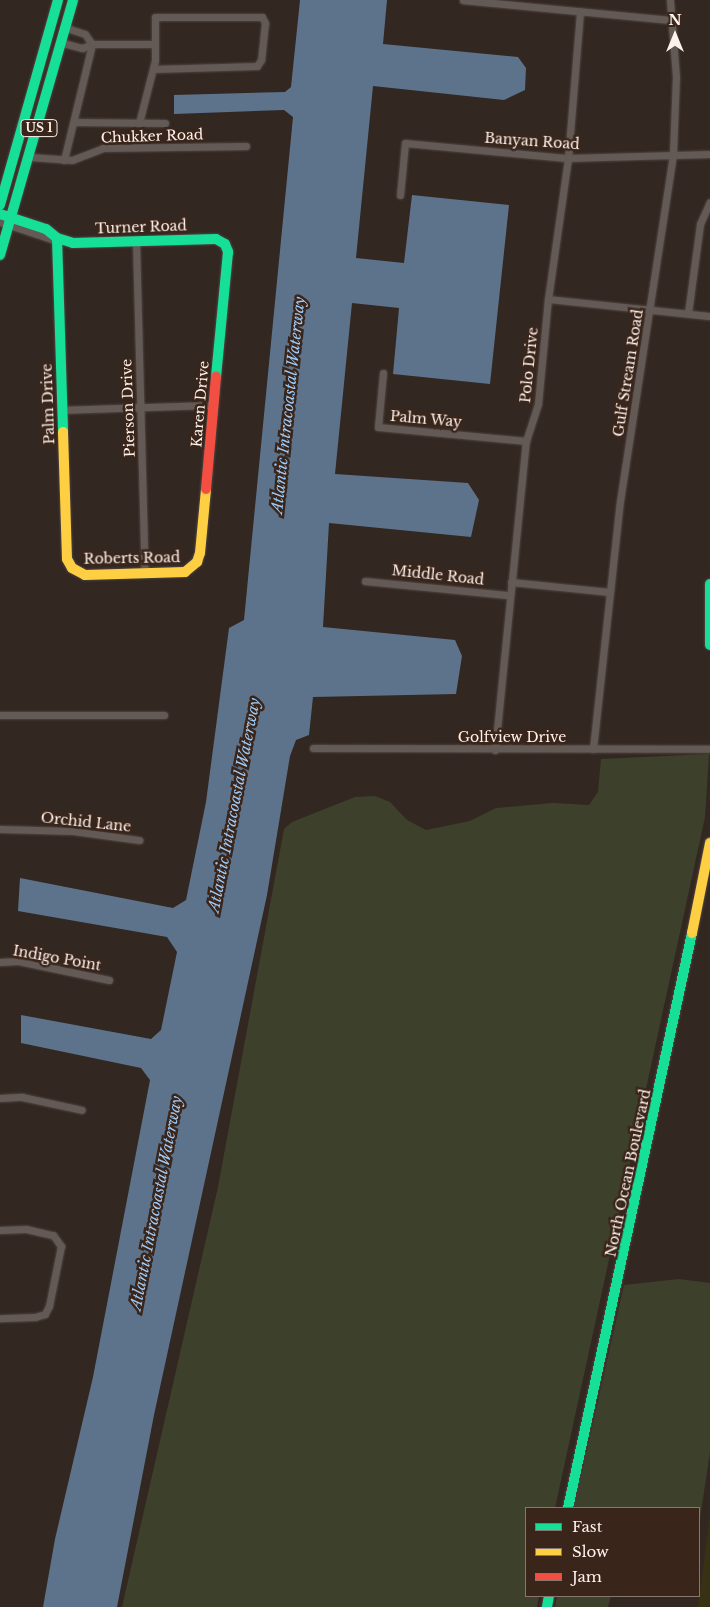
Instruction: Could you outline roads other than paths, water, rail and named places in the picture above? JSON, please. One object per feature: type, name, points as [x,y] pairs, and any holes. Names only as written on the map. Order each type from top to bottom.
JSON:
[{"type":"main road","name":"US 1","points":[[0,205],[58,0]]},
{"type":"main road","name":"US 1","points":[[0,255],[7,222],[30,157],[67,28],[73,0]]},
{"type":"main road","name":"Turner Road","points":[[0,214],[7,222],[46,229],[57,238],[73,243],[216,239],[225,244]]},
{"type":"main road","name":"Palm Drive","points":[[57,238],[66,554],[72,568]]},
{"type":"main road","name":"Karen Drive","points":[[194,566],[200,553],[228,252],[225,244]]},
{"type":"main road","name":"Roberts Road","points":[[72,568],[85,575],[180,573],[194,566]]},
{"type":"main road","points":[[710,584],[710,645]]},
{"type":"main road","name":"North Ocean Boulevard","points":[[568,1507],[646,1154],[710,843]]},
{"type":"street","points":[[463,0],[672,20]]},
{"type":"street","name":"Gulf Stream Road","points":[[593,749],[620,501],[652,309],[673,154],[676,77],[670,0]]},
{"type":"street","name":"Polo Drive","points":[[495,750],[509,594],[526,441],[538,404],[548,299],[568,158],[580,11]]},
{"type":"street","points":[[139,123],[153,69],[155,16],[256,15],[262,17],[265,23],[261,60],[257,66],[153,69]]},
{"type":"street","points":[[64,160],[92,44],[85,34],[67,28]]},
{"type":"street","points":[[62,43],[82,48],[92,44],[155,44]]},
{"type":"street","points":[[74,122],[165,123]]},
{"type":"street","name":"Banyan Road","points":[[400,195],[405,143],[568,158],[710,154]]},
{"type":"street","name":"Chukker Road","points":[[30,157],[64,160],[103,148],[246,146]]},
{"type":"street","points":[[688,313],[700,224],[710,202]]},
{"type":"street","name":"Pierson Drive","points":[[136,241],[145,574]]},
{"type":"street","points":[[548,299],[710,316]]},
{"type":"street","name":"Palm Way","points":[[383,373],[378,427],[526,441]]},
{"type":"street","points":[[62,410],[214,404]]},
{"type":"street","name":"Middle Road","points":[[365,581],[509,594]]},
{"type":"street","points":[[511,582],[609,592]]},
{"type":"street","points":[[0,715],[164,715]]},
{"type":"street","name":"Golfview Drive","points":[[313,748],[495,750],[710,749]]},
{"type":"street","name":"Orchid Lane","points":[[0,829],[73,831],[139,840]]},
{"type":"street","name":"Indigo Point","points":[[0,962],[18,961],[109,980]]},
{"type":"street","points":[[0,1098],[22,1097],[82,1110]]},
{"type":"street","points":[[0,1230],[26,1229],[53,1235],[61,1246],[48,1310],[40,1316],[0,1318]]},
{"type":"water","name":"Atlantic Intracoastal Waterway","points":[[300,0],[387,0],[383,44],[518,57],[526,68],[525,90],[504,100],[373,86],[356,258],[404,263],[412,195],[509,205],[490,384],[393,374],[399,308],[352,303],[335,474],[468,483],[479,500],[471,537],[329,523],[323,627],[455,640],[462,656],[456,694],[313,697],[309,735],[296,740],[290,756],[267,895],[154,1415],[117,1607],[43,1607],[55,1539],[93,1377],[150,1080],[141,1068],[21,1043],[21,1015],[151,1039],[161,1030],[177,952],[167,937],[18,911],[20,878],[173,908],[186,900],[206,802],[229,628],[244,620],[293,117],[284,110],[174,114],[174,95],[285,92],[291,87]]}]
